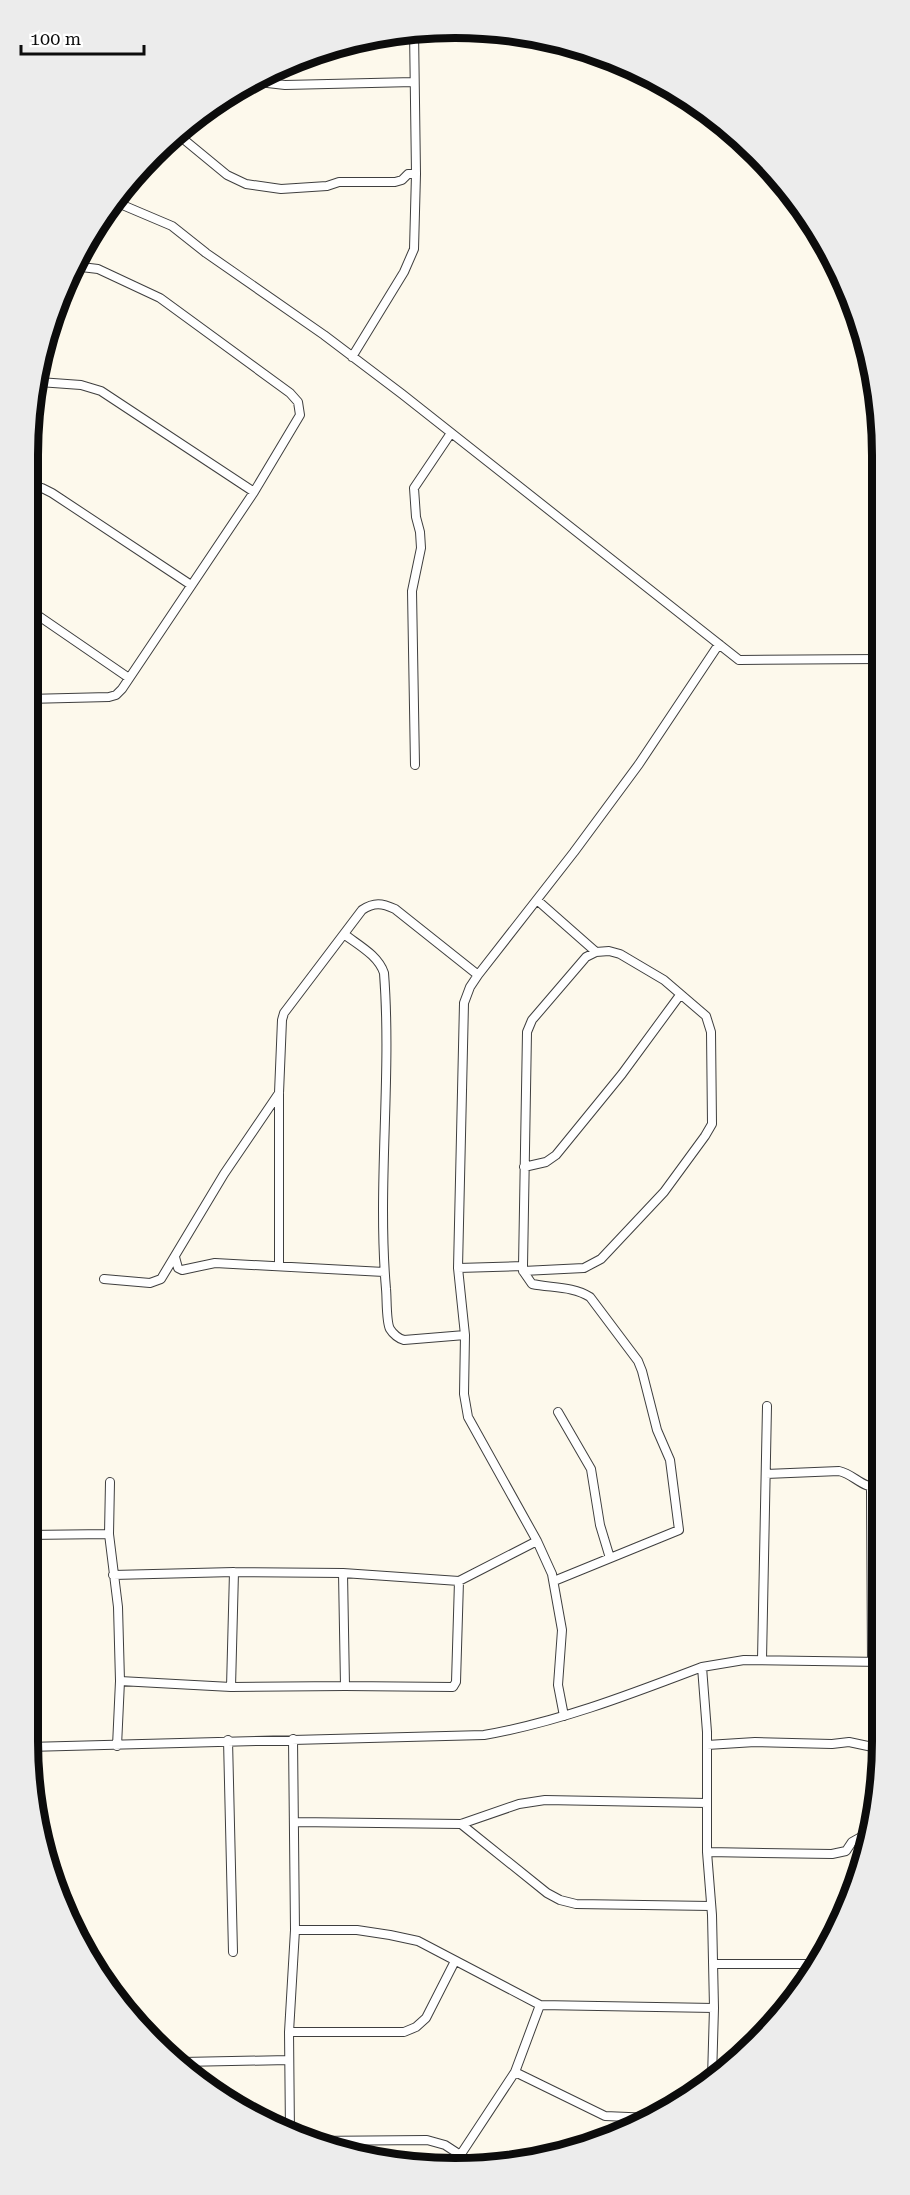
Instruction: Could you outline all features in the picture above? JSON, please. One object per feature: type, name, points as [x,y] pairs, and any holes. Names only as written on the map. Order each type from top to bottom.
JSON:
[{"type":"street","points":[[352,357],[410,259],[414,242],[416,174],[414,40]]},
{"type":"street","points":[[266,83],[285,85],[414,82]]},
{"type":"street","points":[[183,139],[233,179],[246,184],[272,188],[327,186],[339,182],[395,182],[402,180],[408,174],[416,174]]},
{"type":"street","points":[[121,205],[172,226],[352,357],[739,660],[872,659]]},
{"type":"street","points":[[38,699],[116,695],[254,492],[298,419],[298,402],[290,393],[160,298],[98,269],[82,267]]},
{"type":"street","points":[[44,382],[81,385],[101,391],[254,492]]},
{"type":"street","points":[[415,765],[412,591],[421,548],[414,488],[451,433]]},
{"type":"street","points":[[38,487],[52,493],[191,585]]},
{"type":"street","points":[[38,616],[129,678]]},
{"type":"street","points":[[564,1716],[558,1685],[562,1630],[554,1581],[537,1541],[468,1418],[464,1394],[465,1335],[458,1268],[464,1003],[478,975],[639,764],[719,644]]},
{"type":"street","points":[[537,900],[596,952]]},
{"type":"street","points":[[279,1266],[279,1093],[283,1016],[362,910],[370,904],[386,905],[394,909],[478,975]]},
{"type":"street","points":[[344,934],[381,963],[384,973],[387,1039],[384,1272],[389,1328],[404,1340],[465,1335]]},
{"type":"street","points":[[458,1268],[523,1269],[584,1268],[601,1259],[664,1192],[711,1127],[710,1024],[706,1016],[664,980],[620,954],[609,951],[596,952],[586,957],[576,967],[532,1020],[527,1032],[523,1269],[532,1284],[582,1292],[590,1297],[638,1361],[657,1430],[670,1460],[679,1530],[554,1581]]},
{"type":"street","points":[[524,1167],[546,1162],[556,1155],[622,1074],[680,994]]},
{"type":"street","points":[[104,1279],[155,1282],[160,1279],[224,1174],[279,1093]]},
{"type":"street","points":[[175,1257],[178,1268],[182,1270],[215,1263],[384,1272]]},
{"type":"street","points":[[762,1660],[767,1406]]},
{"type":"street","points":[[558,1412],[591,1469],[600,1525],[610,1558]]},
{"type":"street","points":[[38,1747],[117,1746],[293,1738],[484,1735],[518,1729],[564,1716],[702,1667],[726,1662],[762,1660],[872,1662],[871,1488],[846,1473],[838,1471],[766,1474]]},
{"type":"street","points":[[110,1482],[109,1534],[118,1607],[120,1681],[117,1746]]},
{"type":"street","points":[[38,1536],[109,1534]]},
{"type":"street","points":[[113,1575],[234,1572],[343,1573],[459,1581],[537,1541]]},
{"type":"street","points":[[231,1687],[234,1572]]},
{"type":"street","points":[[343,1573],[345,1686]]},
{"type":"street","points":[[120,1681],[231,1687],[455,1686],[459,1581]]},
{"type":"street","points":[[702,1667],[707,1744],[707,1852],[713,1964],[714,2067]]},
{"type":"street","points":[[290,2124],[289,2032],[295,1930],[293,1738]]},
{"type":"street","points":[[228,1740],[233,1952]]},
{"type":"street","points":[[707,1744],[849,1742],[872,1747]]},
{"type":"street","points":[[295,1821],[461,1824],[519,1804],[545,1800],[707,1803]]},
{"type":"street","points":[[461,1824],[547,1893],[560,1900],[576,1904],[711,1906]]},
{"type":"street","points":[[707,1852],[832,1854],[846,1851],[852,1842],[860,1837]]},
{"type":"street","points":[[295,1930],[357,1930],[418,1941],[540,2005],[714,2008]]},
{"type":"street","points":[[289,2032],[404,2032],[416,2027],[426,2018],[455,1961]]},
{"type":"street","points":[[713,1964],[807,1964]]},
{"type":"street","points":[[461,2154],[515,2072],[540,2005]]},
{"type":"street","points":[[191,2063],[289,2060]]},
{"type":"street","points":[[515,2072],[606,2116],[633,2117]]},
{"type":"street","points":[[340,2141],[427,2140],[445,2145],[466,2158]]}]
